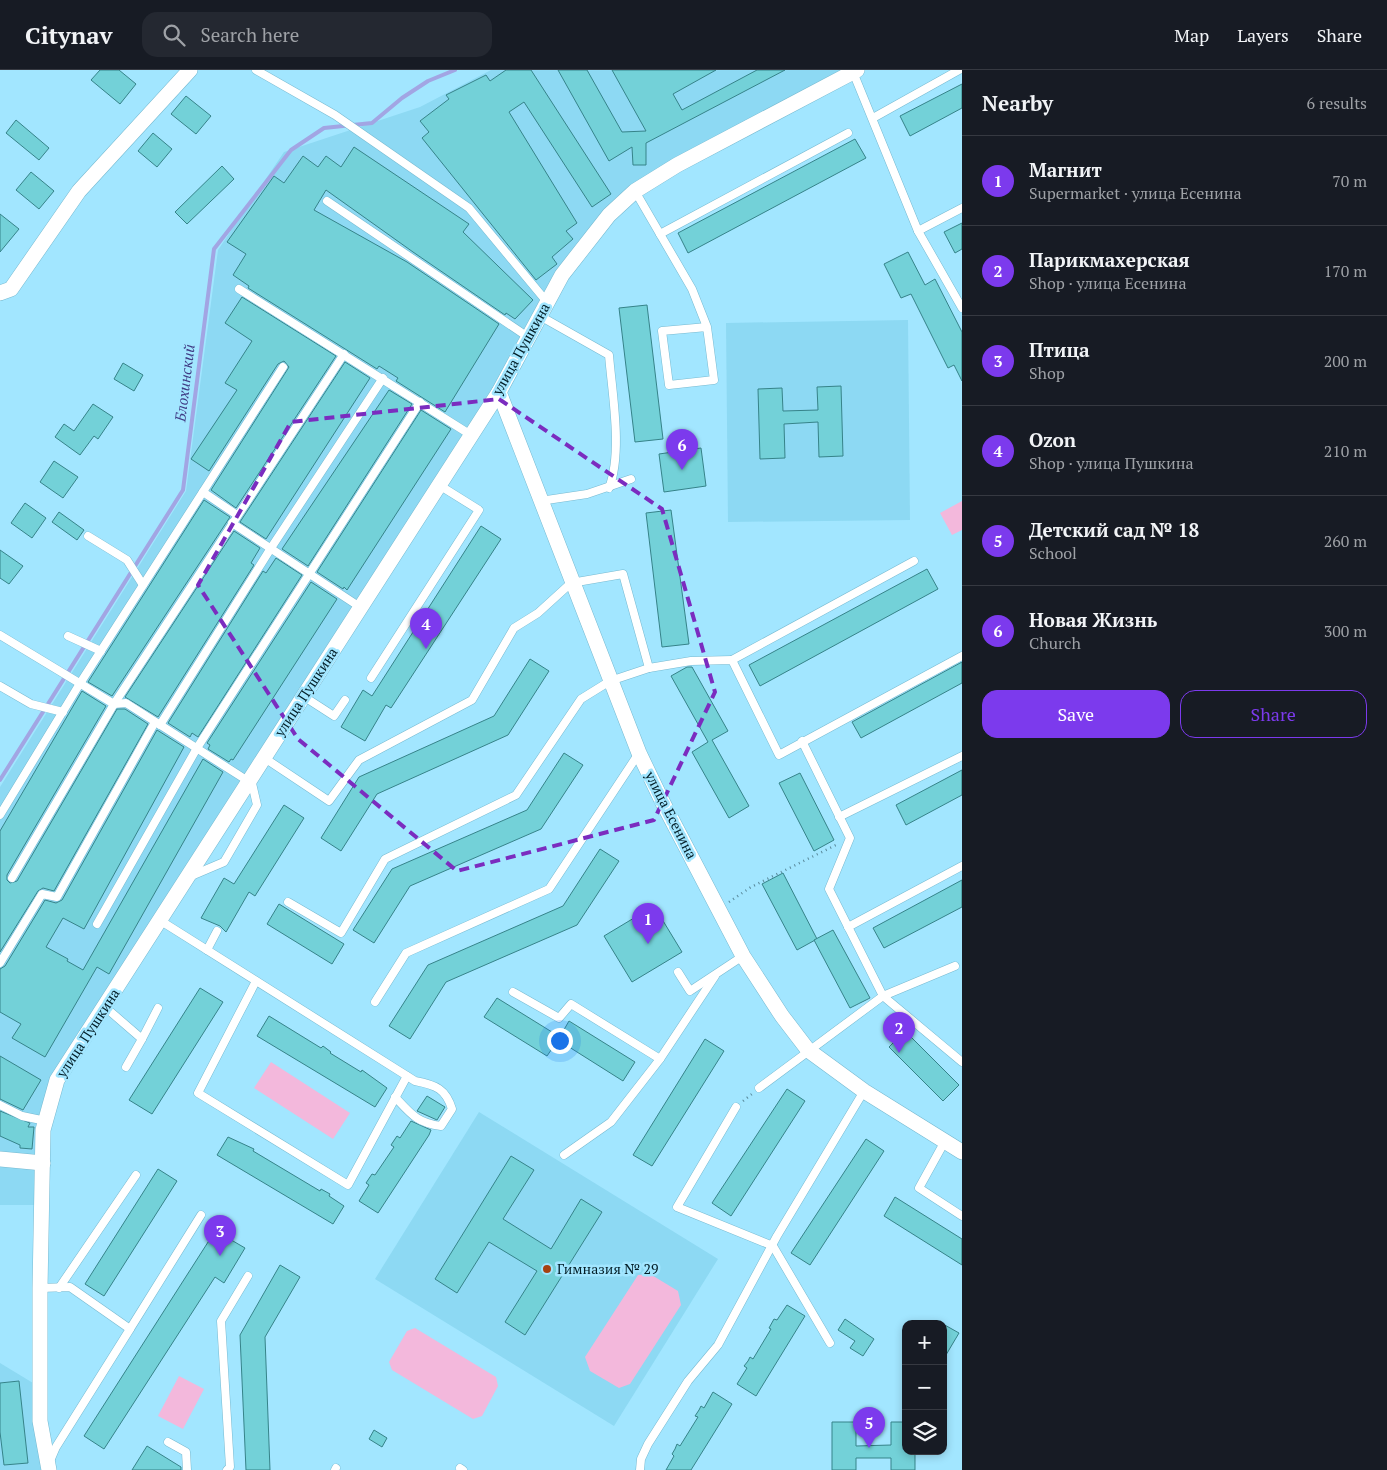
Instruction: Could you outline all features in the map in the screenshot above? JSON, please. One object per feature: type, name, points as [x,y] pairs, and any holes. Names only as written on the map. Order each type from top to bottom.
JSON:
[{"type":"street","points":[[0,293],[11,289],[79,191],[190,70]]},
{"type":"street","name":"улица Пушкина","points":[[49,1468],[40,1421],[43,1130],[57,1080],[161,921],[263,757],[499,392],[562,275],[609,215],[635,190],[677,165],[855,71]]},
{"type":"street","name":"улица Есенина","points":[[499,392],[540,502],[639,753],[743,956],[782,1016],[808,1050],[864,1091],[962,1152]]},
{"type":"street","points":[[0,1159],[43,1164]]},
{"type":"lane","points":[[256,70],[336,115],[469,208],[543,309],[608,355],[615,447],[613,478],[609,488]]},
{"type":"lane","points":[[873,118],[959,70]]},
{"type":"lane","points":[[855,71],[918,231],[958,294],[962,308]]},
{"type":"lane","points":[[660,234],[848,133]]},
{"type":"lane","points":[[635,190],[692,289],[707,327],[714,380],[669,384],[662,332],[707,327]]},
{"type":"lane","points":[[327,201],[528,336]]},
{"type":"lane","points":[[918,231],[962,208]]},
{"type":"lane","points":[[239,289],[471,435]]},
{"type":"lane","points":[[12,878],[114,704],[344,354]]},
{"type":"lane","points":[[0,814],[63,712],[76,683],[143,585],[283,367]]},
{"type":"lane","points":[[0,963],[42,894],[57,898],[158,723],[383,378]]},
{"type":"lane","points":[[97,924],[197,748],[420,402]]},
{"type":"lane","points":[[540,502],[609,488],[631,479]]},
{"type":"lane","points":[[371,678],[479,510],[439,485]]},
{"type":"lane","points":[[203,492],[237,515]]},
{"type":"lane","points":[[232,523],[360,608]]},
{"type":"lane","points":[[88,536],[127,560],[143,585]]},
{"type":"lane","points":[[288,902],[341,934],[385,859],[516,795],[581,699],[610,681],[649,668],[691,660],[732,660],[914,562]]},
{"type":"lane","points":[[263,757],[329,801],[359,760],[472,700],[514,628],[538,613],[572,583],[623,574],[649,668]]},
{"type":"lane","points":[[0,635],[76,683],[114,704],[126,703],[249,779],[257,805],[224,862],[188,877]]},
{"type":"lane","points":[[68,636],[97,650]]},
{"type":"lane","points":[[732,660],[779,755],[962,656]]},
{"type":"lane","points":[[0,686],[32,704],[63,712]]},
{"type":"lane","points":[[303,696],[334,716],[344,700]]},
{"type":"lane","points":[[802,742],[850,838],[829,889],[882,996],[962,1062]]},
{"type":"lane","points":[[375,1002],[406,953],[549,889],[639,753]]},
{"type":"lane","points":[[839,817],[962,756]]},
{"type":"lane","points":[[848,927],[962,866]]},
{"type":"lane","points":[[161,921],[406,1076],[415,1081],[437,1087],[448,1096],[452,1109],[441,1126],[430,1124],[418,1120],[395,1097]]},
{"type":"lane","points":[[207,950],[217,931]]},
{"type":"lane","points":[[678,972],[690,991],[743,956]]},
{"type":"lane","points":[[759,1088],[882,996],[955,966]]},
{"type":"lane","points":[[564,1155],[611,1122],[660,1059],[715,976]]},
{"type":"lane","points":[[256,981],[198,1092],[348,1185],[406,1076]]},
{"type":"lane","points":[[513,992],[559,1018],[571,1004],[660,1059]]},
{"type":"lane","points":[[105,1007],[142,1039]]},
{"type":"lane","points":[[126,1067],[158,1008]]},
{"type":"lane","points":[[640,1470],[641,1459],[648,1444],[688,1381],[718,1345],[777,1236],[864,1091]]},
{"type":"lane","points":[[0,1105],[22,1116],[46,1121]]},
{"type":"lane","points":[[736,1107],[677,1207],[773,1246],[830,1343]]},
{"type":"lane","points":[[945,1141],[919,1188],[962,1216]]},
{"type":"lane","points":[[59,1288],[136,1175]]},
{"type":"lane","points":[[49,1468],[56,1447],[201,1214]]},
{"type":"lane","points":[[227,1470],[230,1467],[221,1321],[248,1276]]},
{"type":"lane","points":[[40,1288],[70,1287],[130,1330]]},
{"type":"lane","points":[[168,1442],[186,1452],[187,1470]]},
{"type":"path","points":[[719,909],[751,887],[850,838]]},
{"type":"path","points":[[736,1107],[759,1088]]},
{"type":"highlighted area","points":[[499,399],[662,509],[715,692],[654,820],[457,871],[298,739],[198,585],[291,422]]},
{"type":"shaded area","points":[[491,70],[840,70],[671,162],[602,214],[492,391],[50,1079],[35,1128],[34,1205],[0,1205],[0,787],[186,491],[218,250],[284,152],[420,107]]},
{"type":"shaded area","points":[[908,320],[910,520],[728,522],[726,323]]},
{"type":"shaded area","points":[[962,501],[962,530],[952,535],[940,513]]},
{"type":"shaded area","points":[[271,1062],[350,1113],[333,1139],[254,1088]]},
{"type":"shaded area","name":"Гимназия № 29","points":[[479,1112],[718,1259],[614,1426],[375,1279]]},
{"type":"shaded area","points":[[650,1274],[678,1291],[681,1305],[630,1384],[619,1388],[590,1371],[585,1357],[638,1275]]},
{"type":"shaded area","points":[[415,1328],[496,1377],[498,1386],[482,1416],[473,1419],[392,1370],[389,1362],[407,1331]]},
{"type":"shaded area","points":[[0,1363],[33,1383],[41,1470],[0,1470]]},
{"type":"shaded area","points":[[179,1376],[204,1389],[183,1429],[158,1416]]},
{"type":"building","points":[[100,70],[119,70],[136,84],[120,104],[91,80]]},
{"type":"building","points":[[506,70],[531,70],[611,194],[592,207],[524,102],[509,112],[577,223],[566,231],[573,239],[552,257],[557,264],[536,280],[422,138],[429,132],[420,121],[449,99],[446,95],[486,75],[490,81]]},
{"type":"building","points":[[558,70],[587,70],[622,132],[646,131],[612,70],[716,70],[673,94],[682,110],[757,70],[785,70],[646,143],[646,165],[633,165],[632,147],[609,161]]},
{"type":"building","points":[[962,84],[962,108],[910,136],[900,116]]},
{"type":"building","points":[[186,96],[211,116],[196,134],[171,114]]},
{"type":"building","points":[[16,120],[49,148],[39,160],[6,133]]},
{"type":"building","points":[[153,133],[172,149],[157,167],[138,151]]},
{"type":"building","points":[[855,139],[866,158],[688,253],[678,233]]},
{"type":"building","points":[[354,147],[469,224],[463,232],[533,300],[515,319],[506,313],[505,315],[326,190],[314,210],[407,262],[499,324],[445,412],[396,381],[398,378],[379,366],[377,369],[248,288],[249,286],[233,275],[246,254],[227,242],[274,176],[284,183],[303,156],[318,167],[326,156],[341,167]]},
{"type":"building","points":[[222,166],[234,179],[187,224],[175,212]]},
{"type":"building","points":[[31,172],[54,191],[39,209],[16,190]]},
{"type":"building","points":[[0,214],[19,229],[0,252]]},
{"type":"building","points":[[962,223],[962,249],[955,253],[944,232]]},
{"type":"building","points":[[908,252],[925,285],[935,279],[962,332],[962,381],[954,365],[948,368],[911,294],[901,298],[884,264]]},
{"type":"building","points":[[242,297],[336,356],[236,508],[211,490],[289,367],[284,361],[278,364],[209,471],[191,459],[237,390],[225,383],[252,341],[225,323]]},
{"type":"building","points":[[647,305],[663,439],[635,442],[619,308]]},
{"type":"building","points":[[345,362],[370,378],[266,539],[240,522]]},
{"type":"building","points":[[123,363],[143,375],[134,391],[114,379]]},
{"type":"building","points":[[841,386],[843,456],[819,457],[818,422],[784,424],[785,458],[760,459],[758,389],[782,388],[783,411],[818,410],[817,387]]},
{"type":"building","points":[[389,390],[412,404],[308,566],[282,549]]},
{"type":"building","points":[[93,404],[113,417],[98,439],[94,436],[80,455],[55,437],[64,424],[74,431]]},
{"type":"building","points":[[421,410],[451,429],[347,590],[344,587],[343,589],[317,572]]},
{"type":"building","points":[[701,448],[706,486],[664,492],[659,454]]},
{"type":"building","points":[[54,461],[78,477],[63,498],[40,482]]},
{"type":"building","points":[[204,500],[230,517],[112,696],[88,682]]},
{"type":"building","points":[[25,503],[46,518],[32,538],[11,523]]},
{"type":"building","points":[[671,510],[689,644],[662,647],[646,513]]},
{"type":"building","points":[[59,512],[84,530],[77,540],[52,522]]},
{"type":"building","points":[[481,526],[501,539],[391,708],[386,705],[365,741],[341,727],[363,690],[372,696]]},
{"type":"building","points":[[234,531],[260,548],[251,563],[254,565],[158,717],[125,697]]},
{"type":"building","points":[[0,550],[23,566],[9,584],[0,578]]},
{"type":"building","points":[[276,558],[302,575],[198,737],[192,733],[190,737],[168,723],[263,571],[266,573]]},
{"type":"building","points":[[927,569],[938,589],[760,686],[749,665]]},
{"type":"building","points":[[311,582],[337,599],[233,760],[231,759],[229,762],[208,749],[210,745],[207,743]]},
{"type":"building","points":[[530,659],[549,671],[508,735],[377,794],[341,851],[321,838],[359,777],[494,716]]},
{"type":"building","points":[[962,662],[962,683],[861,738],[852,722]]},
{"type":"building","points":[[687,667],[692,667],[728,731],[712,740],[749,806],[729,818],[692,752],[708,742],[671,676]]},
{"type":"building","points":[[82,691],[106,706],[7,875],[7,880],[10,883],[17,881],[117,709],[125,709],[148,724],[54,891],[43,888],[38,891],[0,952],[0,831]]},
{"type":"building","points":[[157,730],[184,747],[84,929],[63,918],[46,947],[68,959],[67,961],[83,970],[203,759],[223,772],[109,974],[97,967],[45,1057],[12,1038],[21,1024],[0,1012],[0,969],[5,966],[45,900],[56,903],[62,900]]},
{"type":"building","points":[[564,753],[583,765],[541,829],[410,886],[374,943],[353,930],[392,869],[527,810]]},
{"type":"building","points":[[962,770],[962,795],[906,825],[896,805]]},
{"type":"building","points":[[800,773],[834,840],[814,851],[779,783]]},
{"type":"building","points":[[284,805],[304,818],[255,896],[249,892],[226,932],[220,926],[201,918],[224,878],[234,884]]},
{"type":"building","points":[[600,849],[619,861],[577,925],[446,982],[410,1039],[389,1026],[428,965],[563,906]]},
{"type":"building","points":[[783,873],[817,939],[797,950],[762,884]]},
{"type":"building","points":[[962,880],[962,907],[884,948],[873,928]]},
{"type":"building","points":[[279,904],[344,944],[332,964],[267,924]]},
{"type":"building","points":[[654,906],[682,952],[632,982],[604,936]]},
{"type":"building","points":[[833,930],[870,998],[850,1008],[814,940]]},
{"type":"building","points":[[200,988],[223,1002],[152,1114],[129,1100]]},
{"type":"building","points":[[497,998],[560,1037],[547,1056],[484,1017]]},
{"type":"building","points":[[269,1016],[321,1048],[323,1046],[330,1053],[361,1072],[362,1070],[387,1088],[375,1107],[257,1036]]},
{"type":"building","points":[[569,1021],[635,1062],[623,1081],[558,1040]]},
{"type":"building","points":[[905,1031],[959,1085],[943,1101],[889,1047]]},
{"type":"building","points":[[705,1039],[724,1051],[652,1166],[633,1155]]},
{"type":"building","points":[[0,1056],[41,1080],[23,1110],[0,1099]]},
{"type":"building","points":[[787,1089],[805,1101],[731,1216],[712,1203]]},
{"type":"building","points":[[427,1096],[445,1107],[437,1120],[417,1111]]},
{"type":"building","points":[[0,1111],[30,1123],[28,1127],[34,1127],[32,1149],[20,1148],[20,1145],[0,1136]]},
{"type":"building","points":[[411,1121],[431,1130],[378,1213],[359,1201],[369,1185],[366,1183],[372,1174],[375,1175],[394,1147],[391,1145],[397,1136],[400,1138]]},
{"type":"building","points":[[228,1137],[254,1149],[253,1151],[320,1191],[321,1189],[330,1194],[329,1196],[344,1206],[333,1224],[217,1155]]},
{"type":"building","points":[[866,1139],[884,1151],[810,1265],[791,1253]]},
{"type":"building","points":[[511,1156],[534,1170],[503,1219],[551,1249],[581,1199],[602,1212],[525,1335],[505,1322],[537,1271],[489,1242],[457,1293],[435,1279]]},
{"type":"building","points":[[158,1169],[177,1181],[104,1296],[85,1284]]},
{"type":"building","points":[[895,1197],[962,1239],[962,1265],[884,1216]]},
{"type":"building","points":[[221,1234],[245,1248],[224,1283],[215,1277],[104,1449],[84,1436],[210,1239],[216,1243]]},
{"type":"building","points":[[280,1265],[300,1277],[265,1337],[270,1470],[246,1470],[240,1335]]},
{"type":"building","points":[[787,1305],[805,1316],[756,1396],[737,1384],[747,1368],[744,1366],[750,1357],[753,1359],[771,1329],[769,1328],[774,1319],[777,1320]]},
{"type":"building","points":[[845,1319],[874,1339],[863,1356],[850,1348],[855,1341],[838,1330]]},
{"type":"building","points":[[947,1326],[959,1333],[947,1353]]},
{"type":"building","points":[[19,1381],[28,1463],[4,1465],[0,1432],[0,1383]]},
{"type":"building","points":[[713,1392],[732,1404],[691,1470],[666,1470],[674,1456],[672,1454],[677,1444],[680,1446],[698,1417],[695,1416],[701,1406],[704,1408]]},
{"type":"building","points":[[832,1422],[856,1422],[856,1446],[891,1445],[891,1422],[902,1422],[902,1455],[915,1455],[915,1470],[891,1470],[891,1458],[856,1458],[856,1470],[832,1470]]},
{"type":"building","points":[[374,1430],[387,1438],[382,1447],[369,1439]]},
{"type":"building","points":[[147,1446],[181,1467],[181,1470],[132,1470]]},
{"type":"waterway","name":"Блохинский","points":[[0,780],[183,490],[214,249],[291,150],[324,128],[372,123],[402,98],[428,81],[455,70]]},
{"type":"place","name":"Новая Жизнь","points":[[682,470]]},
{"type":"place","name":"Ozon","points":[[426,649]]},
{"type":"place","name":"Магнит","points":[[648,944]]},
{"type":"place","name":"Парикмахерская","points":[[899,1053]]},
{"type":"place","name":"Птица","points":[[220,1256]]},
{"type":"place","name":"Гимназия № 29","points":[[547,1269]]},
{"type":"place","name":"Детский сад № 18","points":[[869,1448]]}]
